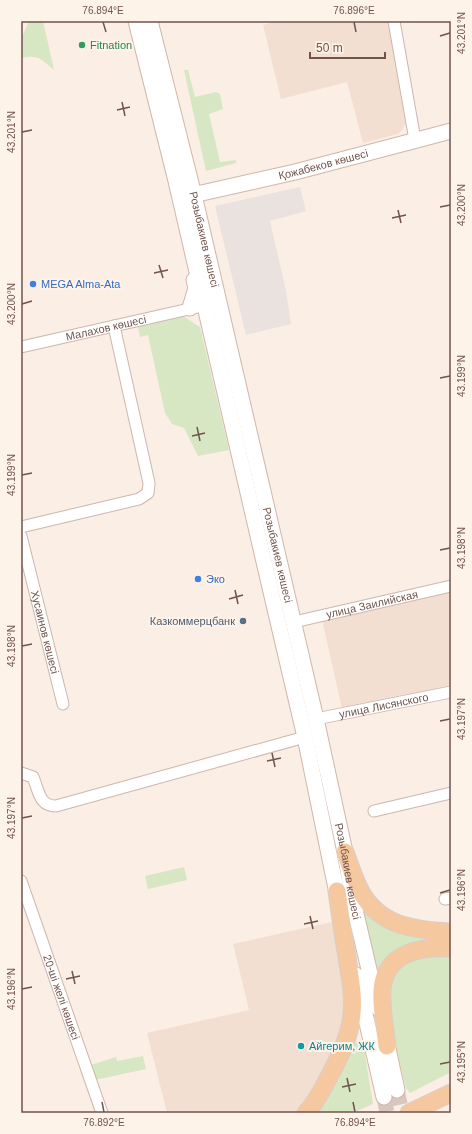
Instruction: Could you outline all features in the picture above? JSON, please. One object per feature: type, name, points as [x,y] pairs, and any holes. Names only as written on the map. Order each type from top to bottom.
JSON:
[{"type":"main road","name":"Розыбакиев көшесі","points":[[136,21],[187,197],[184,218],[212,303],[337,891],[384,1097]]},
{"type":"main road","name":"Розыбакиев көшесі","points":[[150,21],[187,197],[212,303],[294,622],[345,852],[354,901],[397,1090]]},
{"type":"main road","name":"Қожабеков көшесі","points":[[187,197],[295,172],[451,131]]},
{"type":"main road","points":[[184,218],[188,255],[196,288],[190,308]]},
{"type":"main road","points":[[345,852],[358,887],[370,906],[379,914],[404,926],[423,930],[451,932]]},
{"type":"main road","points":[[306,1113],[320,1095],[347,1037],[351,1021],[352,988],[337,891]]},
{"type":"main road","points":[[387,1046],[382,989],[385,976],[390,967],[398,959],[409,952],[420,949],[451,948]]},
{"type":"main road","points":[[412,1112],[451,1093]]},
{"type":"street","points":[[394,21],[415,140]]},
{"type":"street","name":"Малахов көшесі","points":[[21,347],[212,303]]},
{"type":"street","points":[[21,527],[139,499],[148,493],[149,483],[114,326]]},
{"type":"street","name":"Хусаинов көшесі","points":[[21,536],[63,704]]},
{"type":"street","name":"улица Заилийская","points":[[294,622],[451,586]]},
{"type":"street","name":"улица Лисянского","points":[[316,719],[451,692]]},
{"type":"street","points":[[21,773],[34,777],[42,802],[48,806],[56,806],[305,737]]},
{"type":"street","points":[[374,811],[451,793]]},
{"type":"street","name":"20-ші желі көшесі","points":[[21,882],[102,1113]]},
{"type":"shaded area","points":[[277,21],[389,21],[406,123],[402,130],[398,134],[363,143],[347,82],[281,99],[263,25]]},
{"type":"shaded area","points":[[300,187],[306,211],[270,221],[286,291],[291,324],[246,335],[215,206]]},
{"type":"shaded area","points":[[451,591],[451,686],[342,709],[323,624],[325,619]]},
{"type":"shaded area","points":[[332,922],[347,1006],[342,1039],[303,1113],[167,1113],[147,1033],[249,1010],[233,944]]},
{"type":"green space","points":[[29,21],[43,21],[54,70],[39,58],[21,58],[21,39]]},
{"type":"green space","points":[[184,70],[188,70],[195,97],[216,92],[220,94],[223,109],[209,114],[220,162],[236,160],[236,163],[206,171]]},
{"type":"green space","points":[[183,316],[200,327],[229,450],[198,456],[184,428],[172,424],[165,413],[148,335],[140,337],[138,327]]},
{"type":"green space","points":[[184,867],[187,880],[148,889],[145,876]]},
{"type":"green space","points":[[358,898],[404,933],[431,940],[411,943],[398,949],[378,977]]},
{"type":"green space","points":[[451,955],[451,1072],[410,1093],[406,1088],[393,1033],[390,1003],[392,979],[401,966],[414,959]]},
{"type":"green space","points":[[358,1041],[364,1049],[373,1104],[352,1113],[317,1113],[337,1080],[352,1045]]},
{"type":"green space","points":[[143,1056],[146,1069],[95,1080],[91,1065],[116,1057],[117,1061]]},
{"type":"tunnel","points":[[397,1090],[402,1113]]},
{"type":"tunnel","points":[[384,1097],[387,1113]]},
{"type":"place","name":"Fitnation","points":[[82,45]]},
{"type":"place","name":"MEGA Alma-Ata","points":[[33,284]]},
{"type":"place","name":"Эко","points":[[198,579]]},
{"type":"place","name":"Казкоммерцбанк","points":[[243,621]]},
{"type":"place","name":"Айгерим, ЖК","points":[[301,1046]]}]
